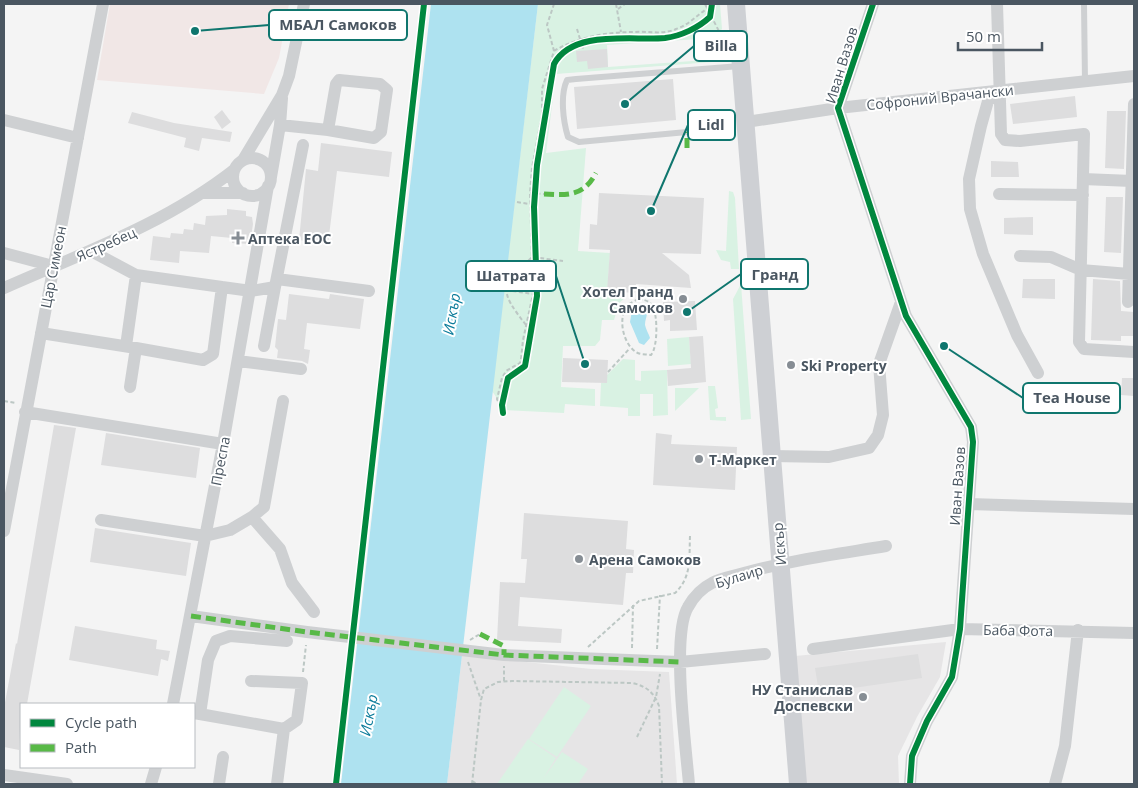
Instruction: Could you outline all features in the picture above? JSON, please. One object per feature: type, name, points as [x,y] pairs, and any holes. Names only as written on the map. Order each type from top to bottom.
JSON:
[{"type":"main road","name":"Искър","points":[[736,4],[798,784]]},
{"type":"street","name":"Цар Симеон","points":[[4,524],[102,4]]},
{"type":"street","name":"Преспа","points":[[173,703],[251,290],[261,216],[280,125],[282,95],[304,4]]},
{"type":"street","name":"Иван Вазов","points":[[872,4],[838,108],[900,302],[906,316],[971,427],[973,442],[960,629],[952,676],[927,721],[912,756],[910,784]]},
{"type":"street","points":[[997,4],[1001,134],[1005,140],[1020,141],[1084,134],[1079,342],[1084,349],[1134,352]]},
{"type":"street","name":"Софроний Врачански","points":[[746,122],[838,108],[1134,76]]},
{"type":"street","points":[[280,125],[328,130],[374,138],[378,135],[386,90],[380,84],[339,80],[336,84],[328,130]]},
{"type":"street","points":[[1000,91],[988,101],[981,126],[969,179],[970,209],[983,254],[1017,335],[1038,373]]},
{"type":"street","name":"Преспа","points":[[238,165],[282,95]]},
{"type":"street","points":[[1128,302],[1133,207],[1134,104]]},
{"type":"street","points":[[4,120],[78,138]]},
{"type":"street","points":[[264,346],[303,145]]},
{"type":"street","points":[[259,160],[268,167],[269,182],[259,194],[248,194],[235,186],[238,165],[259,160]]},
{"type":"street","name":"Ястребец","points":[[4,288],[143,227],[205,193],[238,165]]},
{"type":"street","points":[[1083,179],[1132,181]]},
{"type":"street","name":"Ястребец","points":[[205,193],[248,194]]},
{"type":"street","name":"Преспа","points":[[248,194],[261,216]]},
{"type":"street","points":[[999,194],[1083,195]]},
{"type":"street","points":[[91,251],[136,275],[251,290],[276,283],[369,292]]},
{"type":"street","points":[[4,253],[53,266]]},
{"type":"street","points":[[1020,256],[1051,258],[1081,270],[1129,274]]},
{"type":"street","points":[[130,387],[136,275]]},
{"type":"street","points":[[40,333],[203,360],[213,354],[222,287]]},
{"type":"street","points":[[772,456],[829,457],[869,448],[878,435],[883,415],[879,364],[900,302]]},
{"type":"street","points":[[238,361],[301,369]]},
{"type":"street","points":[[101,520],[205,536],[230,530],[252,518],[264,507],[283,401]]},
{"type":"street","points":[[25,412],[223,444]]},
{"type":"street","points":[[969,504],[1134,509]]},
{"type":"street","points":[[252,518],[280,549],[292,583],[314,612]]},
{"type":"street","name":"Булаир","points":[[688,784],[680,662],[682,624],[687,608],[699,592],[712,582],[781,563],[886,546]]},
{"type":"street","points":[[191,616],[307,632],[504,654],[659,662],[680,662],[765,654]]},
{"type":"street","name":"Баба Фота","points":[[813,649],[960,629],[1078,630],[1134,633]]},
{"type":"street","points":[[1055,784],[1065,746],[1078,630]]},
{"type":"street","points":[[250,681],[302,684],[297,720],[284,729],[197,714],[208,660],[216,641],[230,636],[287,641]]},
{"type":"street","points":[[277,784],[284,729]]},
{"type":"street","points":[[219,784],[223,757]]},
{"type":"street","points":[[151,784],[156,768]]},
{"type":"street","points":[[4,775],[67,784]]},
{"type":"lane","points":[[1084,4],[1085,82]]},
{"type":"lane","points":[[687,132],[579,142],[568,137],[565,126],[564,87],[567,80],[741,66]]},
{"type":"path","points":[[503,413],[497,399],[502,378],[506,371],[520,363],[533,294],[532,168],[542,115],[542,89],[554,51],[547,25],[554,4]]},
{"type":"path","points":[[616,4],[621,32]]},
{"type":"path","points":[[618,9],[625,4]]},
{"type":"path","points":[[705,4],[710,6]]},
{"type":"path","points":[[554,51],[568,42],[621,32],[663,32],[675,30],[691,22],[710,6]]},
{"type":"path","points":[[710,6],[711,14],[727,46]]},
{"type":"path","points":[[705,22],[711,14]]},
{"type":"path","points":[[552,82],[554,64],[560,54],[582,40],[666,38],[697,26]]},
{"type":"path","points":[[577,29],[582,40],[583,50]]},
{"type":"path","points":[[503,413],[502,405],[508,378],[522,369],[526,360],[530,326],[537,296],[529,204],[550,97]]},
{"type":"path","points":[[532,193],[544,194]]},
{"type":"path","points":[[517,202],[529,204]]},
{"type":"path","points":[[526,325],[507,301],[506,290],[510,279],[534,258],[563,261]]},
{"type":"path","points":[[506,290],[533,294]]},
{"type":"path","points":[[638,300],[648,301],[654,307],[656,350],[651,355],[638,354],[630,348],[622,329],[624,313],[628,304],[638,300]]},
{"type":"path","points":[[608,372],[630,348]]},
{"type":"path","points":[[576,658],[634,605],[660,595],[675,593],[684,583],[688,573],[690,536]]},
{"type":"path","points":[[637,737],[656,697],[659,662],[660,595]]},
{"type":"path","points":[[631,660],[634,605]]},
{"type":"path","points":[[302,684],[307,632]]},
{"type":"path","points":[[480,634],[470,638],[465,651],[481,700]]},
{"type":"path","points":[[504,654],[504,681]]},
{"type":"path","points":[[472,784],[481,700],[484,689],[490,684],[504,681],[632,683],[649,690],[656,697],[659,706],[662,784]]},
{"type":"path","points":[[472,781],[477,784]]},
{"type":"shaded area","points":[[110,4],[289,4],[279,58],[264,94],[97,80]]},
{"type":"shaded area","name":"НУ Станислав Доспевски","points":[[946,642],[940,677],[917,717],[898,756],[899,784],[804,784],[795,656]]},
{"type":"shaded area","points":[[462,655],[591,669],[669,672],[677,784],[447,784]]},
{"type":"green space","points":[[538,4],[720,4],[722,29],[714,38],[607,45],[608,67],[721,59],[721,50],[724,50],[725,61],[556,74],[546,153],[586,148],[578,251],[610,253],[607,295],[626,297],[619,303],[614,320],[602,320],[600,340],[595,346],[563,346],[561,387],[595,389],[595,406],[565,404],[564,413],[505,410],[492,391]]},
{"type":"green space","points":[[729,191],[733,192],[735,198],[739,269],[731,269],[730,262],[721,260],[716,250],[726,251]]},
{"type":"green space","points":[[741,284],[751,419],[741,420],[733,299]]},
{"type":"green space","points":[[689,337],[691,364],[668,366],[667,339]]},
{"type":"green space","points":[[623,359],[635,360],[635,380],[641,381],[641,371],[667,370],[668,415],[653,416],[653,394],[640,394],[640,416],[628,416],[628,408],[600,406],[601,383],[607,383],[607,375]]},
{"type":"green space","points":[[708,386],[715,386],[718,408],[715,409],[716,417],[726,417],[726,421],[710,420]]},
{"type":"green space","points":[[675,388],[699,388],[675,411]]},
{"type":"green space","points":[[564,687],[591,706],[557,757],[529,739]]},
{"type":"green space","points":[[528,739],[556,758],[543,779],[562,752],[588,769],[578,784],[497,784]]},
{"type":"water","points":[[431,4],[538,4],[447,784],[341,784]]},
{"type":"water","points":[[642,306],[647,313],[645,325],[650,338],[644,345],[639,343],[630,322],[632,310]]},
{"type":"building","points":[[607,49],[608,67],[588,69],[587,61],[577,62],[576,51]]},
{"type":"building","points":[[673,79],[676,120],[577,129],[574,87]]},
{"type":"building","points":[[1075,96],[1077,117],[1013,124],[1010,104]]},
{"type":"building","points":[[222,110],[231,122],[222,129],[214,117]]},
{"type":"building","points":[[1107,111],[1126,111],[1124,169],[1105,168]]},
{"type":"building","points":[[132,112],[174,123],[232,132],[230,142],[202,138],[199,151],[184,147],[186,138],[128,123]]},
{"type":"building","points":[[321,143],[392,152],[389,177],[337,171],[328,244],[299,240],[306,169],[318,171]]},
{"type":"building","points":[[991,161],[1018,162],[1019,177],[991,177]]},
{"type":"building","points":[[599,193],[704,198],[701,254],[662,253],[689,275],[691,288],[636,284],[635,293],[607,291],[610,250],[589,249],[590,224],[597,225]]},
{"type":"building","points":[[1106,197],[1123,197],[1121,253],[1104,252]]},
{"type":"building","points":[[227,209],[246,211],[246,216],[252,217],[253,224],[250,244],[232,243],[232,238],[211,236],[209,253],[180,251],[179,263],[150,260],[153,236],[170,238],[171,233],[183,234],[184,229],[193,230],[194,223],[205,225],[206,216],[227,215]]},
{"type":"building","points":[[1033,217],[1033,235],[1004,234],[1004,218]]},
{"type":"building","points":[[1023,279],[1055,279],[1055,299],[1022,298]]},
{"type":"building","points":[[1093,279],[1120,281],[1121,311],[1134,312],[1134,336],[1121,336],[1121,341],[1091,340]]},
{"type":"building","points":[[289,294],[329,299],[330,294],[364,299],[360,329],[307,323],[304,349],[310,350],[308,364],[302,361],[277,358],[278,350],[275,347],[278,319],[286,320]]},
{"type":"building","points":[[695,301],[697,330],[670,331],[670,320],[664,321],[663,302]]},
{"type":"building","points":[[703,336],[706,382],[668,386],[667,370],[691,368],[689,337]]},
{"type":"building","points":[[563,358],[608,360],[607,383],[562,382]]},
{"type":"building","points":[[1122,378],[1134,378],[1134,396],[1121,395]]},
{"type":"building","points":[[54,425],[76,428],[27,703],[20,703],[19,750],[4,747],[4,708],[17,644]]},
{"type":"building","points":[[106,433],[200,448],[196,478],[101,465]]},
{"type":"building","points":[[656,433],[672,435],[671,444],[737,447],[735,490],[653,485]]},
{"type":"building","name":"Арена Самоков","points":[[524,513],[628,521],[626,549],[634,550],[633,573],[626,573],[623,605],[520,597],[518,626],[562,629],[561,643],[497,640],[500,582],[525,583],[527,559],[521,559]]},
{"type":"building","points":[[95,528],[191,543],[186,576],[90,562]]},
{"type":"building","points":[[75,626],[157,640],[156,649],[170,651],[168,661],[161,659],[158,676],[69,660]]},
{"type":"building","points":[[918,654],[922,678],[819,693],[815,668]]},
{"type":"marked path","points":[[687,132],[687,148]]},
{"type":"marked path","points":[[544,194],[560,195],[574,193],[586,187],[596,173]]},
{"type":"marked path","points":[[191,616],[307,632],[504,655],[680,662]]},
{"type":"marked path","points":[[480,634],[504,646],[504,655]]},
{"type":"cycle path","points":[[336,784],[424,4]]},
{"type":"cycle path","points":[[503,413],[502,405],[508,378],[525,366],[537,296],[534,207],[537,165],[554,64],[563,53],[589,41],[621,38],[665,38],[683,33],[695,28],[710,17],[712,4]]},
{"type":"cycle path","points":[[873,4],[838,108],[906,316],[971,427],[973,442],[960,629],[952,677],[927,721],[912,756],[910,784]]},
{"type":"place","name":"МБАЛ Самоков","points":[[195,31]]},
{"type":"place","name":"Billa","points":[[625,104]]},
{"type":"place","name":"Lidl","points":[[651,211]]},
{"type":"place","name":"Аптека ЕОС","points":[[238,238]]},
{"type":"place","name":"Хотел Гранд Самоков","points":[[683,299]]},
{"type":"place","name":"Гранд","points":[[687,312]]},
{"type":"place","name":"Tea House","points":[[944,346]]},
{"type":"place","name":"Шатрата","points":[[585,364]]},
{"type":"place","name":"Ski Property","points":[[791,365]]},
{"type":"place","name":"Т-Маркет","points":[[699,459]]},
{"type":"place","name":"Арена Самоков","points":[[579,559]]},
{"type":"place","name":"НУ Станислав Доспевски","points":[[863,697]]}]
